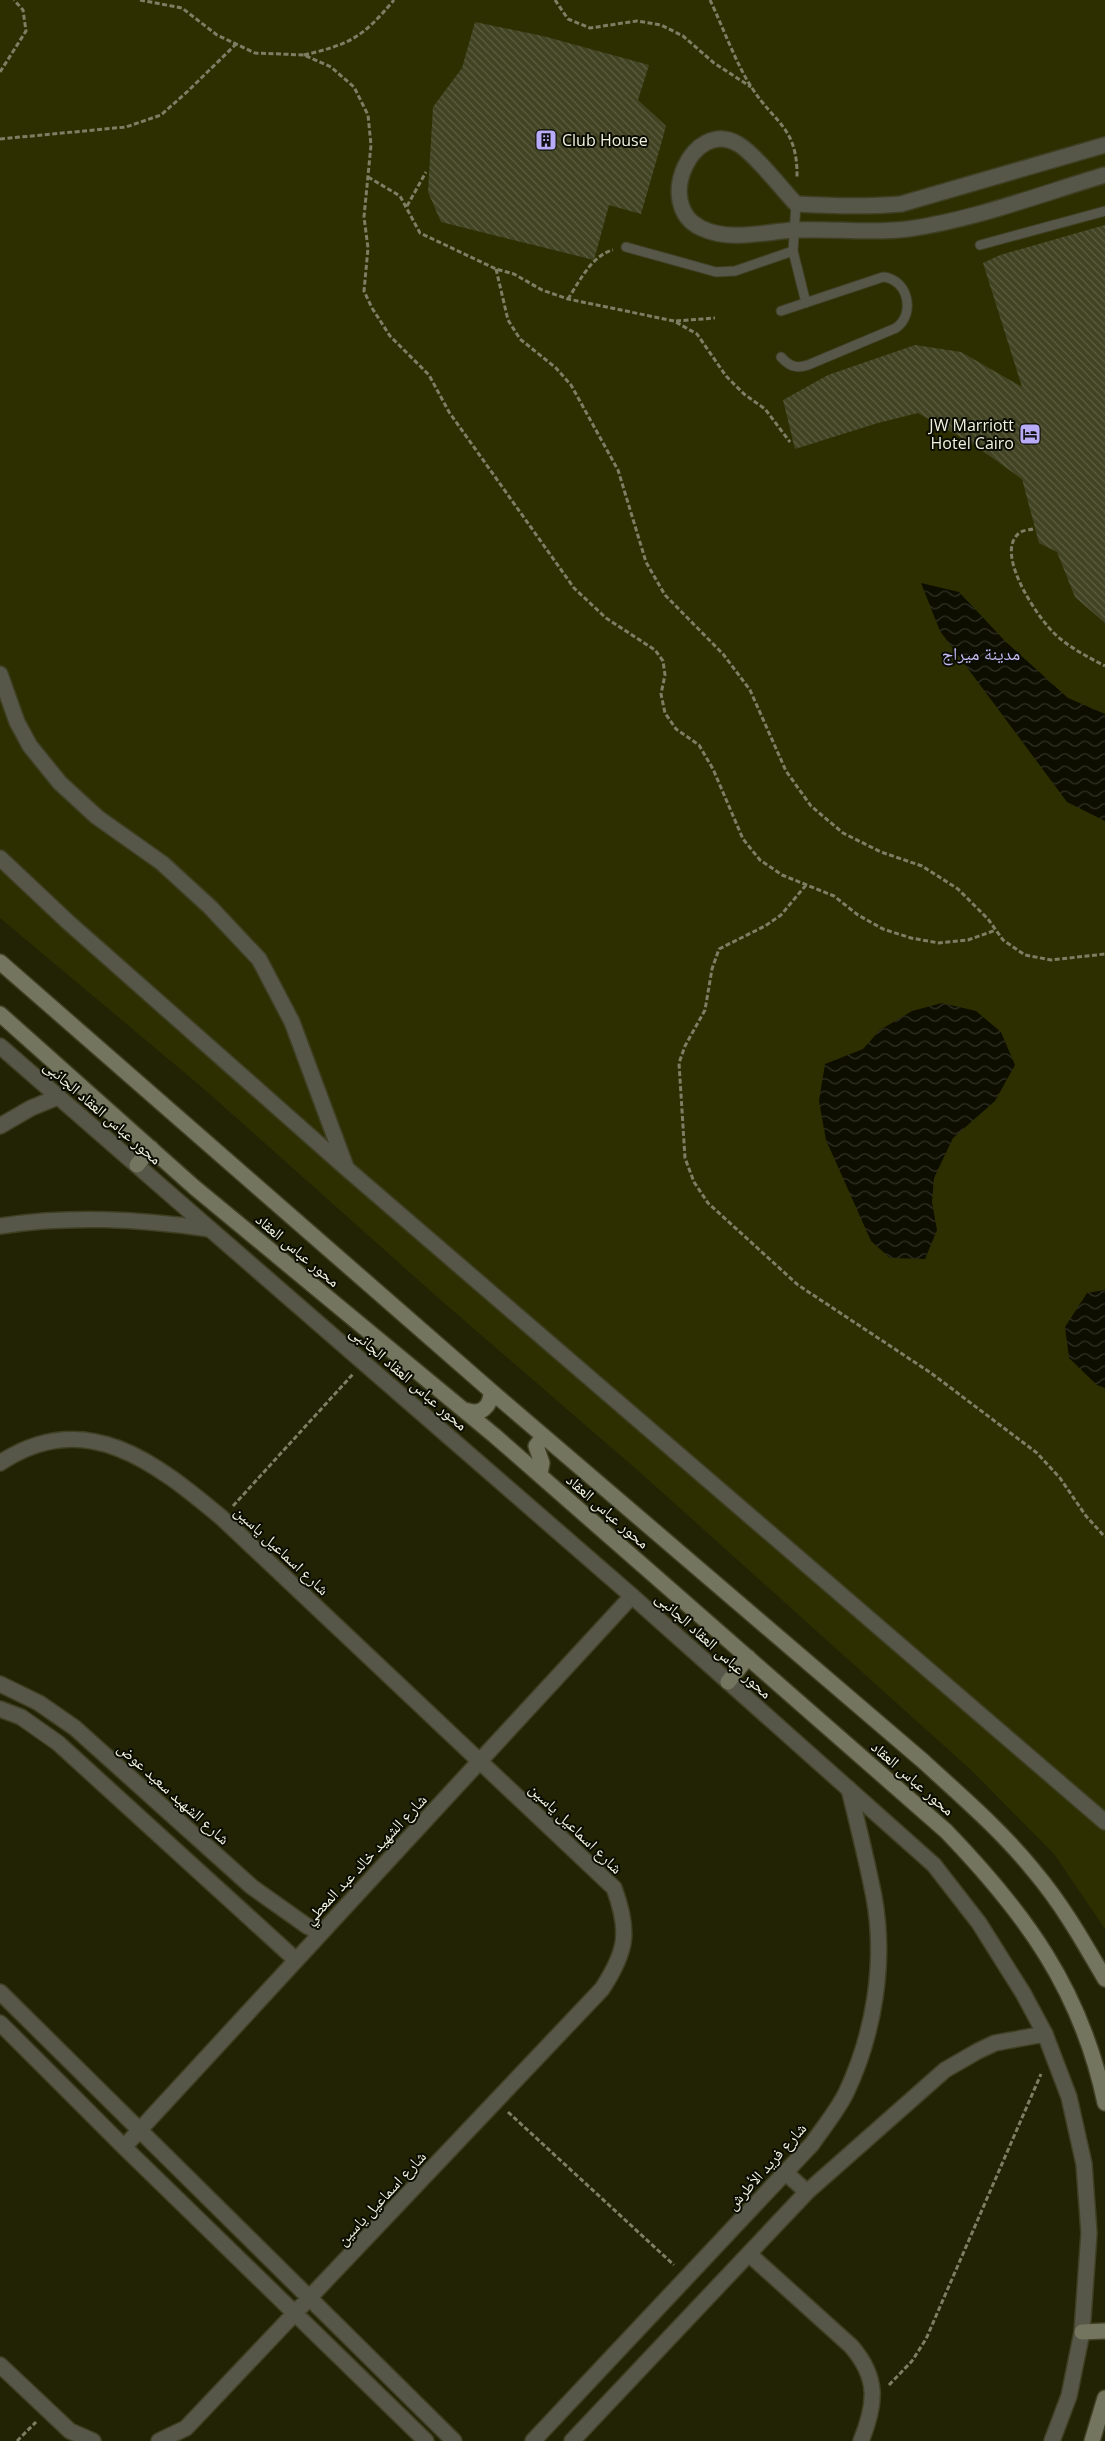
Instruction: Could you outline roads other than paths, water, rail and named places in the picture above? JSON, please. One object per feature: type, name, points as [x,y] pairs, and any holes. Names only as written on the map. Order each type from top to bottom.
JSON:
[{"type":"main road","name":"محور عباس العقاد","points":[[0,962],[490,1391],[923,1761],[989,1822],[1053,1894],[1105,1979]]},
{"type":"main road","name":"محور عباس العقاد","points":[[0,1014],[151,1148],[540,1474],[946,1831],[1002,1892],[1061,1978],[1078,2017],[1096,2068],[1105,2103]]},
{"type":"main road","points":[[137,1165],[151,1148]]},
{"type":"main road","points":[[465,1410],[472,1412],[484,1409],[489,1404],[490,1391]]},
{"type":"main road","points":[[540,1474],[542,1463],[536,1446],[540,1440],[546,1439]]},
{"type":"main road","points":[[728,1682],[748,1657]]},
{"type":"main road","points":[[1082,2332],[1105,2331]]},
{"type":"main road","points":[[1092,2441],[1105,2398]]},
{"type":"street","points":[[1105,145],[901,204],[877,206],[796,204],[738,144],[725,140],[711,141],[698,148],[689,158],[678,186],[679,201],[686,215],[696,226],[713,234],[733,236],[795,230],[879,230],[935,224],[1105,175]]},
{"type":"street","points":[[0,674],[17,722],[30,746],[60,783],[97,817],[162,863],[210,907],[259,959],[292,1022],[346,1168]]},
{"type":"street","points":[[0,858],[68,922],[346,1168],[1105,1822]]},
{"type":"street","name":"محور عباس العقاد الجانبى","points":[[0,1046],[632,1596],[934,1865],[946,1880],[1000,1954],[1045,2034],[1069,2098],[1078,2130],[1087,2190],[1088,2267],[1082,2332],[1069,2396],[1052,2441]]},
{"type":"street","points":[[0,1126],[31,1108],[58,1097]]},
{"type":"street","points":[[0,1226],[33,1221],[92,1218],[150,1221],[210,1229]]},
{"type":"street","name":"شارع اسماعيل ياسين","points":[[0,1463],[18,1451],[51,1440],[86,1440],[120,1448],[173,1477],[222,1518],[614,1888],[623,1913],[624,1940],[617,1966],[602,1989],[186,2428],[159,2441]]},
{"type":"street","name":"شارع الشهيد خالد عبد المعطي","points":[[124,2147],[632,1596]]},
{"type":"street","name":"شارع الشهيد سعيد عوض","points":[[0,1684],[39,1703],[75,1728],[252,1887],[307,1926],[321,1932]]},
{"type":"street","points":[[0,1709],[21,1717],[58,1743],[296,1960]]},
{"type":"street","name":"شارع فريد الأطرش","points":[[533,2441],[786,2173],[812,2144],[845,2095],[866,2043],[875,1996],[878,1947],[875,1899],[849,1789]]},
{"type":"street","points":[[0,1992],[454,2441]]},
{"type":"street","points":[[0,2023],[124,2147],[426,2441]]},
{"type":"street","points":[[17,2040],[33,2024]]},
{"type":"street","points":[[572,2441],[806,2192],[945,2070],[978,2051],[996,2044],[1045,2034]]},
{"type":"street","points":[[786,2173],[806,2192]]},
{"type":"street","points":[[749,2254],[851,2346],[864,2361],[874,2396],[868,2424],[860,2441]]},
{"type":"street","points":[[0,2365],[70,2431],[93,2441]]},
{"type":"lane","points":[[796,204],[793,250],[806,303]]},
{"type":"lane","points":[[980,245],[1105,211]]},
{"type":"lane","points":[[626,247],[716,272],[735,271],[793,250]]},
{"type":"lane","points":[[781,357],[787,364],[793,367],[808,365],[896,328],[903,324],[908,308],[903,288],[898,282],[883,277],[782,311]]},
{"type":"water","points":[[921,583],[959,592],[1005,641],[1068,698],[1105,714],[1105,821],[1067,802],[940,631]]},
{"type":"water","points":[[942,1003],[976,1011],[1001,1032],[1015,1065],[995,1101],[953,1138],[934,1178],[932,1202],[937,1230],[925,1259],[890,1258],[871,1241],[826,1140],[819,1101],[825,1064],[863,1049],[880,1030],[912,1011]]},
{"type":"water","points":[[1105,1290],[1105,1388],[1097,1385],[1069,1358],[1065,1327],[1087,1293]]},
{"type":"place","name":"Club House","points":[[546,140]]},
{"type":"place","name":"JW Marriott Hotel Cairo","points":[[1030,434]]},
{"type":"district","name":"مدينة ميراج","points":[[981,654]]}]
